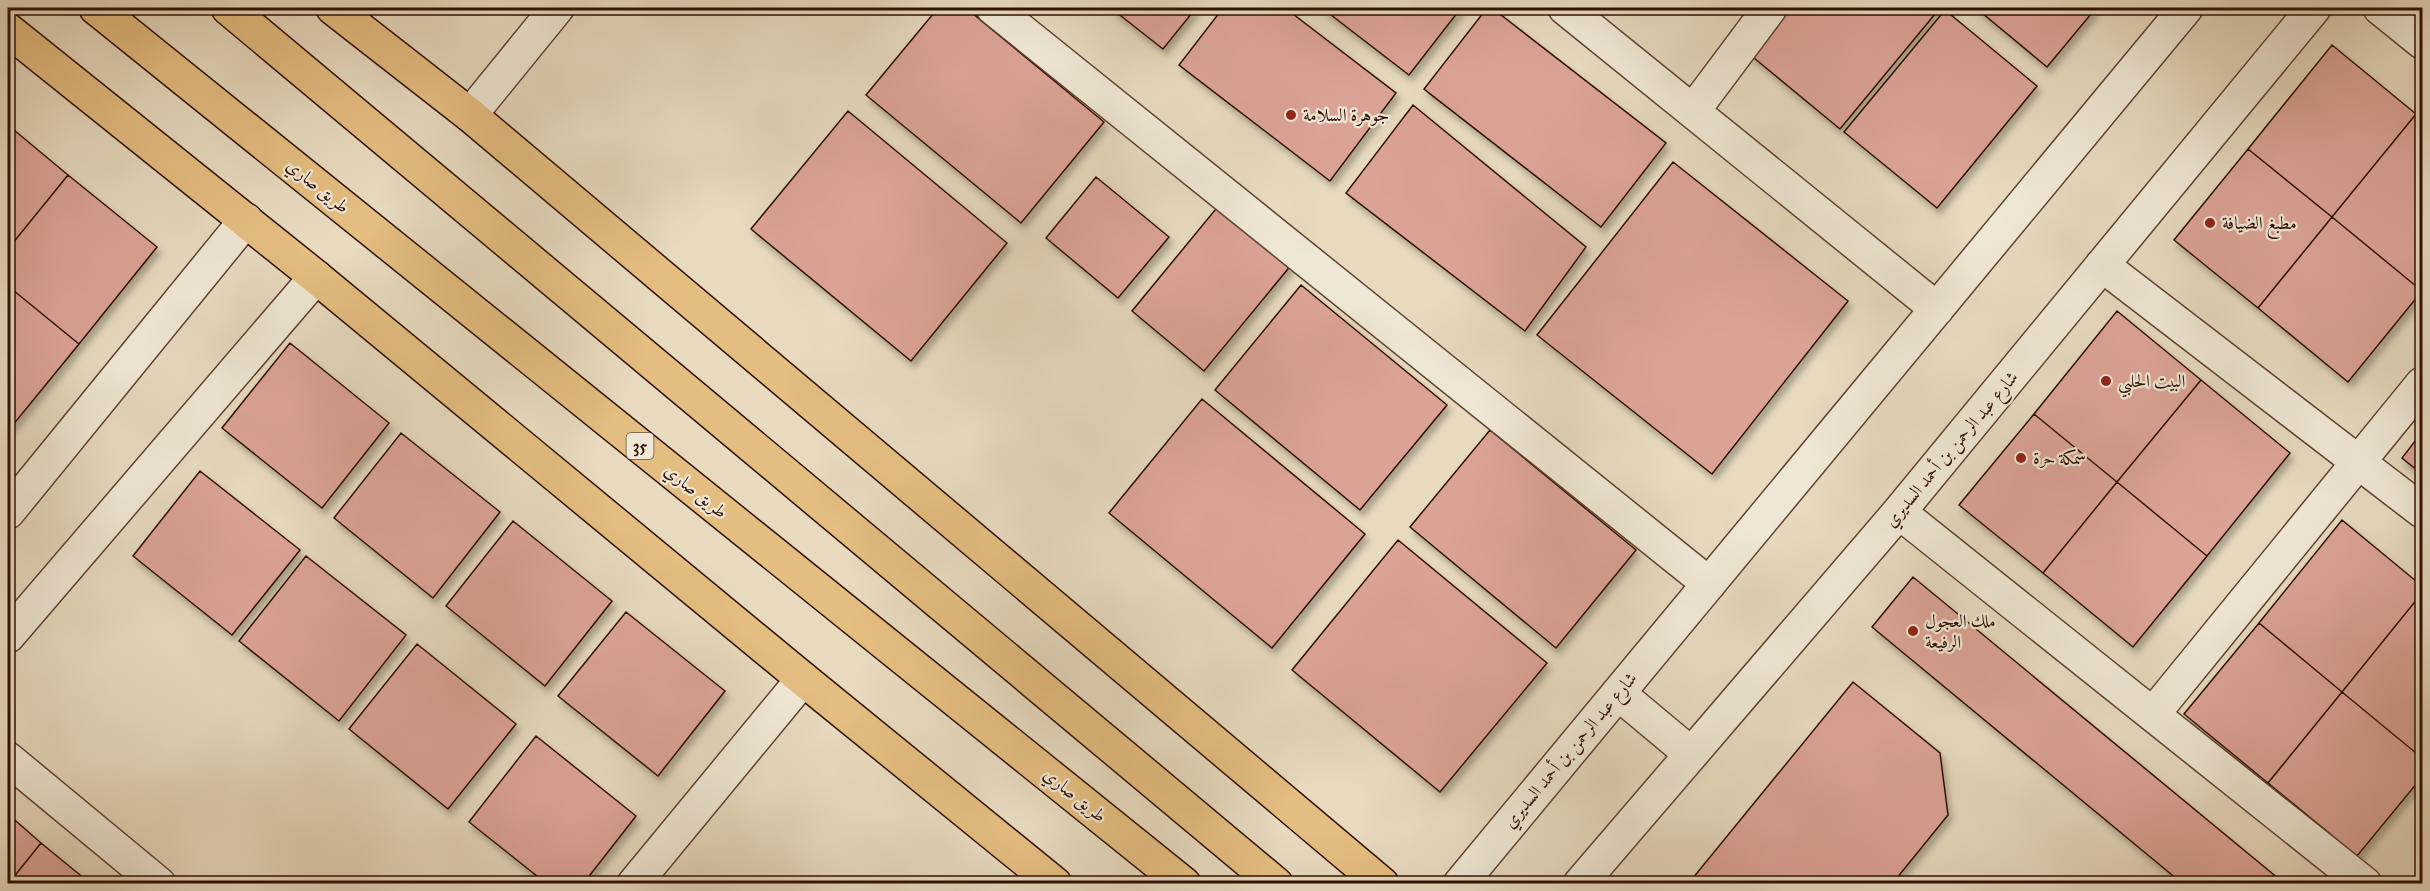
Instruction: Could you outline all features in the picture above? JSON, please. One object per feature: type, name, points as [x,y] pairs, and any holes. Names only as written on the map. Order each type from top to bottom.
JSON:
[{"type":"main road","name":"طريق صاري","points":[[96,8],[1184,884]]},
{"type":"main road","points":[[228,8],[1276,884]]},
{"type":"main road","points":[[333,8],[470,115],[1382,884]]},
{"type":"main road","points":[[8,30],[316,277],[803,680],[1055,884]]},
{"type":"street","points":[[470,115],[557,8]]},
{"type":"street","points":[[993,8],[1709,584]]},
{"type":"street","points":[[1565,8],[1937,309]]},
{"type":"street","points":[[1693,111],[1770,8]]},
{"type":"street","name":"شارع عبد الرحمن بن أحمد السديري","points":[[1460,884],[2186,8]]},
{"type":"street","name":"شارع عبد الرحمن بن أحمد السديري","points":[[1580,884],[1899,512],[2313,8]]},
{"type":"street","points":[[2380,8],[2422,42]]},
{"type":"street","points":[[8,512],[246,220]]},
{"type":"street","points":[[2102,265],[2422,511]]},
{"type":"street","points":[[8,636],[316,277]]},
{"type":"street","points":[[2153,714],[2422,384]]},
{"type":"street","points":[[1899,512],[2365,884]]},
{"type":"street","points":[[634,884],[803,680]]},
{"type":"street","points":[[1618,693],[1691,754]]},
{"type":"street","points":[[8,759],[159,884]]},
{"type":"building","points":[[938,8],[966,8],[1104,122],[1021,223],[866,95]]},
{"type":"building","points":[[1111,8],[1196,8],[1163,49]]},
{"type":"building","points":[[1223,8],[1285,8],[1396,93],[1330,181],[1179,65]]},
{"type":"building","points":[[1322,8],[1461,8],[1409,75]]},
{"type":"building","points":[[1487,8],[1492,8],[1666,143],[1601,227],[1424,89]]},
{"type":"building","points":[[1785,8],[1940,8],[1840,129],[1748,53]]},
{"type":"building","points":[[1976,8],[2096,8],[2047,67]]},
{"type":"building","points":[[1945,10],[2037,86],[1937,208],[1844,132]]},
{"type":"building","points":[[2332,45],[2416,114],[2332,217],[2248,149]]},
{"type":"building","points":[[1413,105],[1586,247],[1525,331],[1346,193]]},
{"type":"building","points":[[848,111],[1007,243],[911,361],[751,229]]},
{"type":"building","points":[[2416,114],[2422,119],[2422,291],[2332,217]]},
{"type":"building","points":[[8,125],[68,175],[8,249]]},
{"type":"building","points":[[2248,149],[2332,217],[2258,308],[2174,240]]},
{"type":"building","points":[[1673,162],[1848,301],[1712,474],[1537,335]]},
{"type":"building","points":[[68,175],[157,247],[79,344],[8,286],[8,249]]},
{"type":"building","points":[[1096,177],[1169,237],[1118,298],[1046,238]]},
{"type":"building","points":[[1220,204],[1292,264],[1204,371],[1132,311]]},
{"type":"building","points":[[2332,217],[2422,291],[2348,382],[2258,308]]},
{"type":"building","points":[[1301,285],[1447,405],[1360,510],[1215,390]]},
{"type":"building","points":[[8,286],[79,344],[8,431]]},
{"type":"building","points":[[2117,311],[2201,380],[2117,482],[2034,414]]},
{"type":"building","points":[[290,343],[389,423],[322,508],[222,428]]},
{"type":"building","points":[[2201,380],[2290,453],[2207,556],[2117,482]]},
{"type":"building","points":[[1202,399],[1365,534],[1272,648],[1109,513]]},
{"type":"building","points":[[2034,414],[2117,482],[2043,573],[1959,505]]},
{"type":"building","points":[[1490,430],[1636,550],[1556,648],[1410,527]]},
{"type":"building","points":[[2422,432],[2422,474],[2402,458]]},
{"type":"building","points":[[401,433],[500,512],[433,598],[334,518]]},
{"type":"building","points":[[200,471],[300,550],[232,635],[133,556]]},
{"type":"building","points":[[2117,482],[2207,556],[2133,647],[2043,573]]},
{"type":"building","points":[[2342,520],[2422,586],[2422,593],[2342,692],[2259,623]]},
{"type":"building","points":[[513,521],[612,601],[545,686],[446,606]]},
{"type":"building","points":[[1398,540],[1547,663],[1440,792],[1292,670]]},
{"type":"building","points":[[306,556],[406,635],[339,721],[239,641]]},
{"type":"building","points":[[1913,577],[2285,884],[2183,884],[1872,627]]},
{"type":"building","points":[[2422,593],[2422,758],[2342,692]]},
{"type":"building","points":[[626,612],[725,691],[658,776],[558,696]]},
{"type":"building","points":[[2259,623],[2342,692],[2268,783],[2184,714]]},
{"type":"building","points":[[417,644],[516,724],[448,809],[349,729]]},
{"type":"building","points":[[1853,682],[1940,753],[1948,815],[1892,884],[1688,884]]},
{"type":"building","points":[[2342,692],[2422,758],[2422,777],[2357,856],[2268,783]]},
{"type":"building","points":[[536,736],[636,816],[583,884],[547,884],[469,822]]},
{"type":"building","points":[[8,814],[41,843],[8,884]]},
{"type":"building","points":[[41,843],[91,884],[8,884]]},
{"type":"place","name":"جوهرة السلامة","points":[[1291,115]]},
{"type":"place","name":"مطبغ الضيافة","points":[[2210,223]]},
{"type":"place","name":"البيت الحلبي","points":[[2106,381]]},
{"type":"place","name":"سمكة حرة","points":[[2021,458]]},
{"type":"place","name":"ملك العجول الرفيعة","points":[[1913,631]]}]
